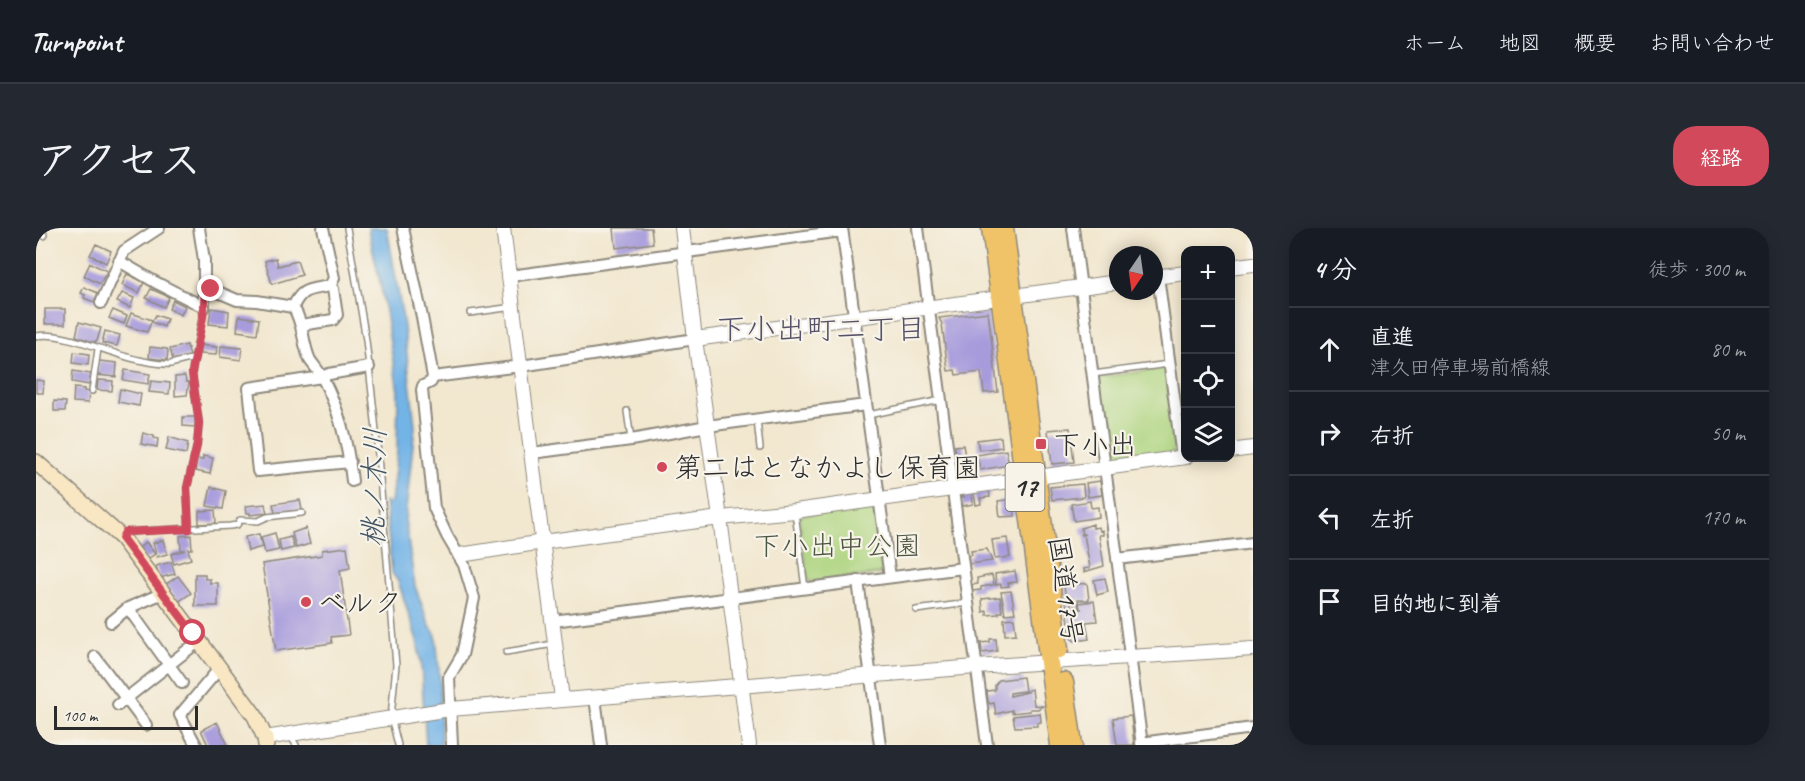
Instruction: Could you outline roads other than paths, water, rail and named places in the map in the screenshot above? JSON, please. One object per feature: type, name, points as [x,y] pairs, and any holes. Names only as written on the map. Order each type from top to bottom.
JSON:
[{"type":"highway","name":"国道17号","points":[[991,228],[1007,297]]},
{"type":"highway","name":"国道17号","points":[[1004,228],[1007,297],[1055,661],[1072,745]]},
{"type":"highway","name":"国道17号","points":[[1055,661],[1060,745]]},
{"type":"main road","points":[[36,462],[122,538],[255,716],[265,742]]},
{"type":"street","points":[[101,303],[124,251],[159,228]]},
{"type":"street","points":[[119,261],[204,307],[205,289],[199,228]]},
{"type":"street","points":[[323,228],[334,278],[330,286]]},
{"type":"street","points":[[403,228],[433,377],[423,386],[422,390],[434,508],[447,536],[460,555],[470,581],[474,602],[462,655],[448,677],[448,709],[452,745]]},
{"type":"street","points":[[503,228],[562,699]]},
{"type":"street","points":[[682,228],[749,745]]},
{"type":"street","points":[[918,228],[987,745]]},
{"type":"street","points":[[1073,228],[1142,744],[1253,728]]},
{"type":"street","points":[[510,276],[842,230],[890,577]]},
{"type":"street","points":[[1235,266],[1253,264]]},
{"type":"street","points":[[1163,276],[1181,274]]},
{"type":"street","points":[[433,377],[1109,283]]},
{"type":"street","points":[[292,307],[302,292],[330,286]]},
{"type":"street","points":[[301,325],[333,320],[337,315],[333,289],[330,286]]},
{"type":"street","points":[[205,289],[211,289],[237,300],[292,307],[299,315],[310,359],[322,377],[339,414],[352,481]]},
{"type":"street","points":[[1159,300],[1181,438]]},
{"type":"street","points":[[350,462],[258,471],[249,388],[369,367]]},
{"type":"street","points":[[532,453],[631,440],[707,426],[867,410]]},
{"type":"street","points":[[1235,450],[1253,448]]},
{"type":"street","points":[[460,555],[1181,457]]},
{"type":"street","points":[[1117,559],[1253,543]]},
{"type":"street","points":[[553,621],[963,568]]},
{"type":"street","points":[[858,581],[880,745]]},
{"type":"street","points":[[111,622],[128,608],[163,593]]},
{"type":"street","points":[[128,608],[182,683]]},
{"type":"street","points":[[122,702],[199,641]]},
{"type":"street","points":[[265,742],[293,739],[396,716],[448,709],[1055,661],[1253,649]]},
{"type":"street","points":[[95,657],[122,702],[146,725]]},
{"type":"street","points":[[196,745],[180,715],[219,669]]},
{"type":"street","points":[[595,697],[601,745]]},
{"type":"lane","points":[[43,228],[44,236]]},
{"type":"lane","points":[[347,228],[369,367],[394,633],[398,745]]},
{"type":"lane","points":[[189,529],[188,481],[199,433],[192,380],[204,307]]},
{"type":"lane","points":[[470,313],[513,307]]},
{"type":"lane","points":[[36,336],[56,336],[128,358],[163,364],[194,359]]},
{"type":"lane","points":[[92,391],[98,349]]},
{"type":"lane","points":[[1093,374],[1169,364]]},
{"type":"lane","points":[[867,410],[941,400]]},
{"type":"lane","points":[[627,411],[631,440]]},
{"type":"lane","points":[[757,420],[760,448]]},
{"type":"lane","points":[[795,511],[805,588]]},
{"type":"lane","points":[[122,538],[125,532],[230,526],[237,525],[240,520],[258,521],[267,517],[302,513]]},
{"type":"lane","points":[[916,610],[968,603]]},
{"type":"lane","points":[[506,652],[555,644]]},
{"type":"water","points":[[368,228],[387,228],[403,319],[415,426],[405,520],[415,586],[429,625],[436,635],[440,682],[441,745],[426,745],[421,664],[417,640],[398,581],[392,573],[385,501],[389,504],[391,502],[397,452],[398,391],[381,287]]},
{"type":"place","name":"下小出","points":[[1041,444]]},
{"type":"place","name":"第二はとなかよし保育園","points":[[662,467]]},
{"type":"place","name":"ベルク","points":[[306,602]]},
{"type":"district","name":"下小出町二丁目","points":[[821,329]]},
{"type":"water label","name":"桃ノ木川","points":[[374,487]]},
{"type":"park label","name":"下小出中公園","points":[[837,545]]}]
